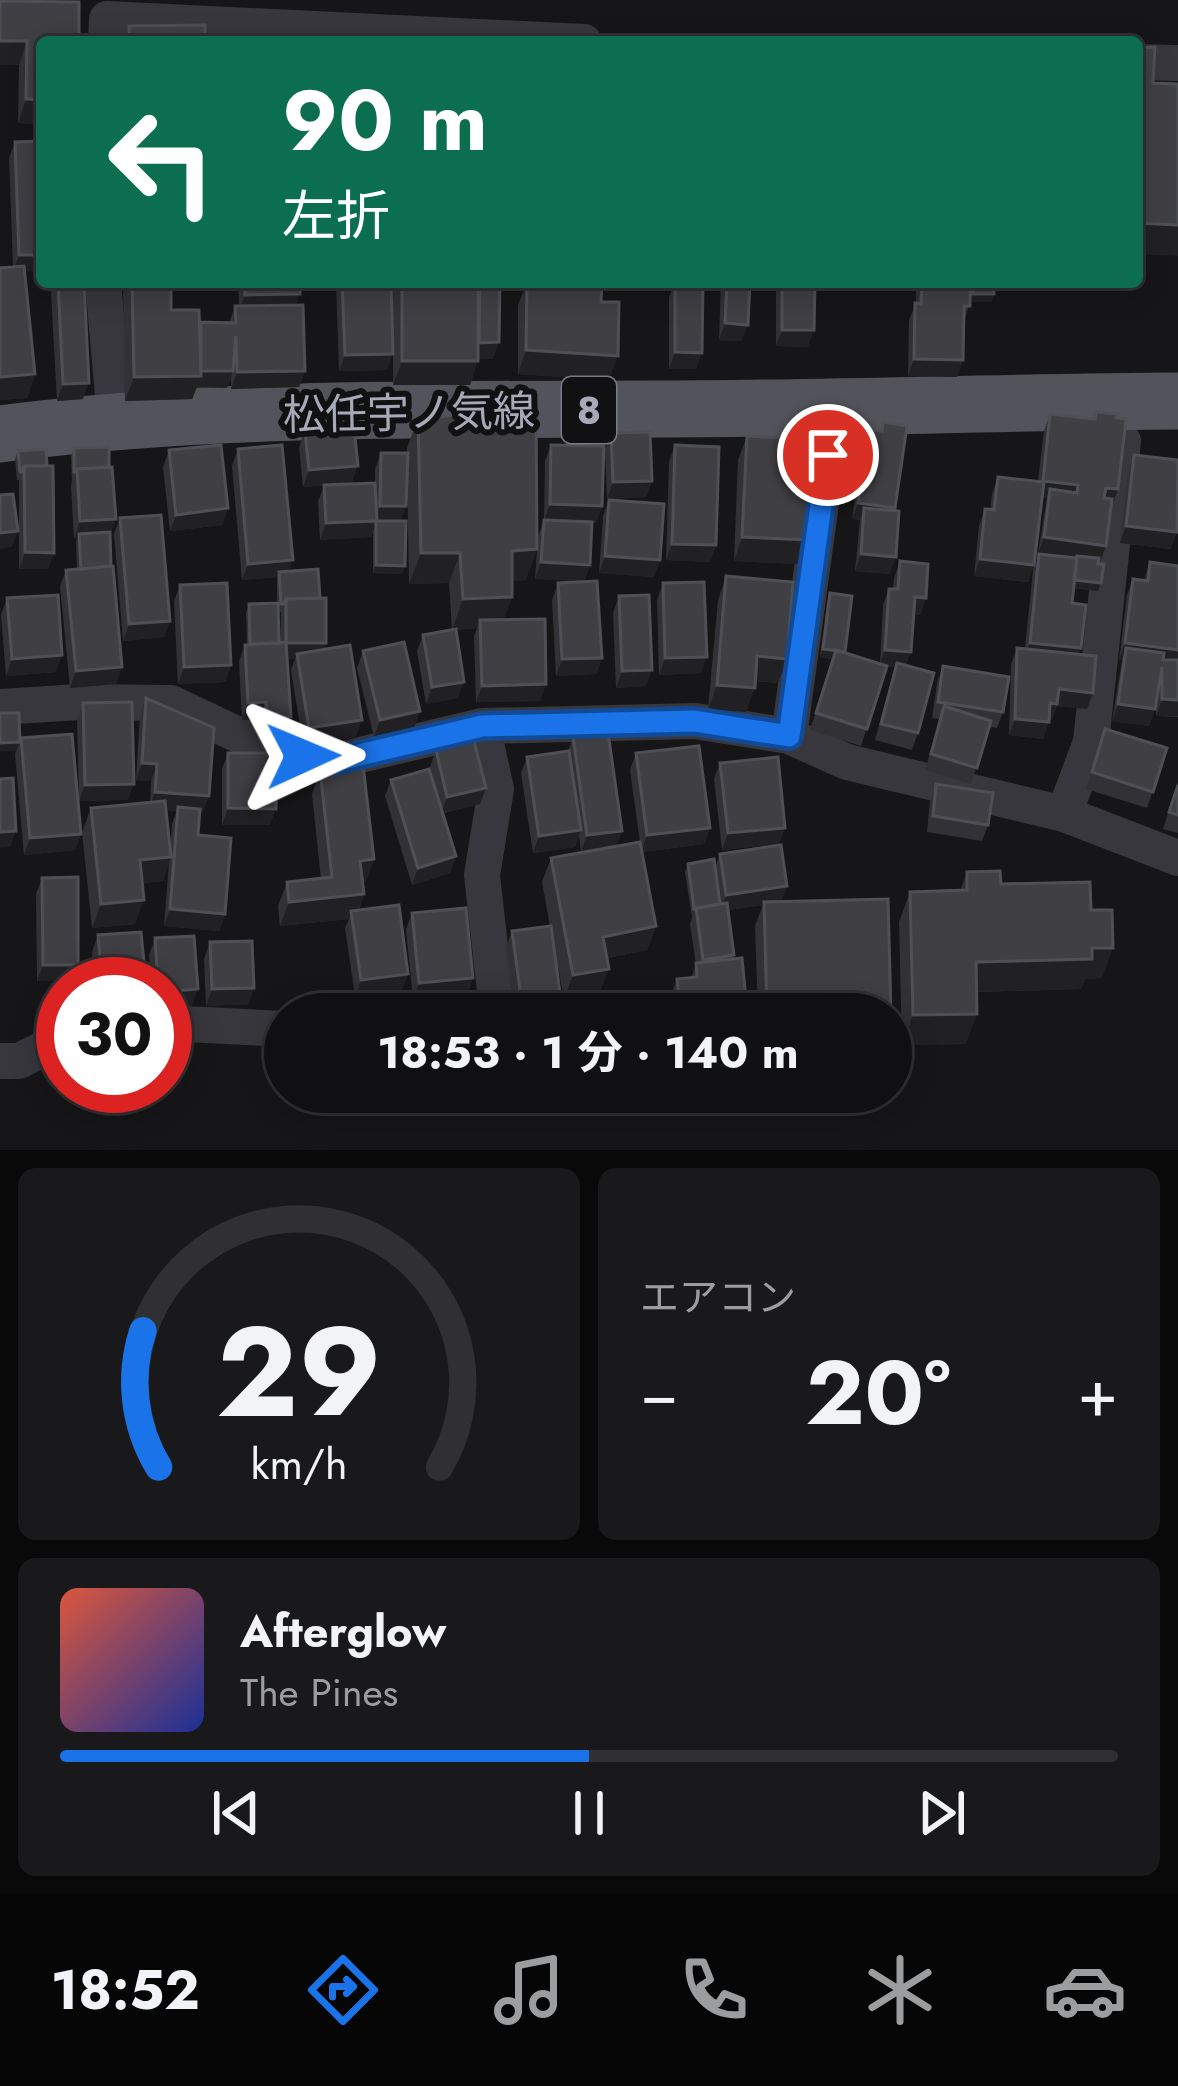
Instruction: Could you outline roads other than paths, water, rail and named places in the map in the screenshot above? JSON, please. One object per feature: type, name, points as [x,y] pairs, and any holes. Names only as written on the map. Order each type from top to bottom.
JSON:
[{"type":"main road","name":"松任宇ノ気線","points":[[0,434],[115,419],[1153,401]]},
{"type":"street","points":[[106,36],[107,19],[460,36]]},
{"type":"street","points":[[1143,62],[1178,63]]},
{"type":"street","points":[[104,288],[115,419]]},
{"type":"street","points":[[1064,814],[1091,742],[1153,401]]},
{"type":"street","points":[[789,736],[834,409]]},
{"type":"street","points":[[0,707],[171,703],[272,751],[334,761],[482,726],[694,721],[789,736],[847,762],[1064,814],[1178,858]]},
{"type":"street","points":[[482,726],[496,789],[482,875],[495,993]]},
{"type":"street","points":[[192,1024],[264,1027]]},
{"type":"street","points":[[0,1061],[19,1061],[36,1052]]}]
